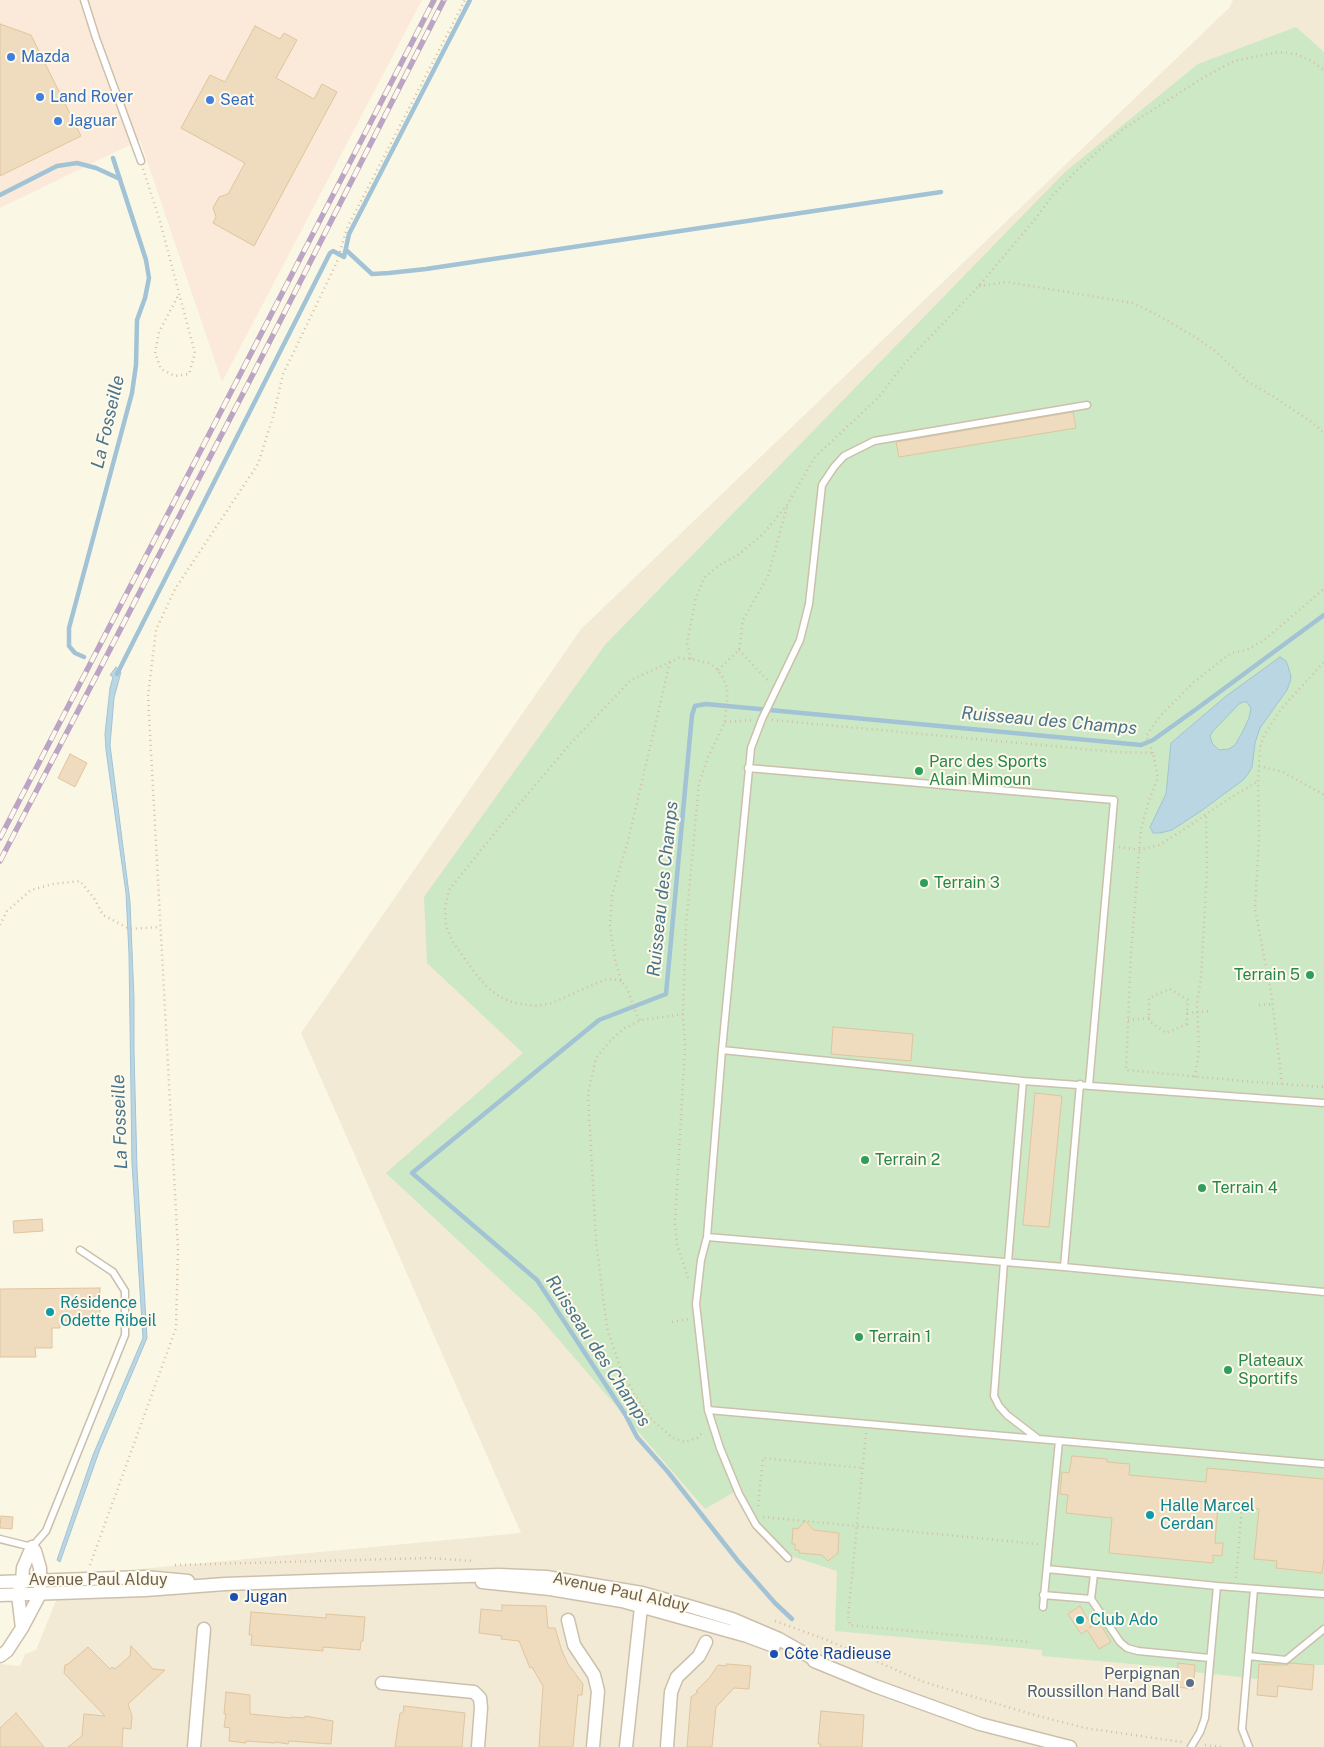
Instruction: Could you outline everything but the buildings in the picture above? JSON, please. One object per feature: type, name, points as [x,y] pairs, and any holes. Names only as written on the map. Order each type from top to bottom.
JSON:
[{"type":"street","points":[[0,1656],[7,1651],[22,1628],[40,1594],[40,1568],[32,1547]]},
{"type":"street","points":[[22,1628],[18,1595],[23,1568],[32,1547]]},
{"type":"street","name":"Avenue Paul Alduy","points":[[0,1595],[145,1590],[225,1584],[499,1575],[546,1577],[732,1619],[779,1639],[821,1663],[874,1686],[980,1724],[1070,1747]]},
{"type":"street","name":"Avenue Paul Alduy","points":[[0,1582],[145,1577],[225,1584]]},
{"type":"street","points":[[626,1747],[642,1599]]},
{"type":"street","points":[[568,1620],[574,1645],[594,1675],[598,1691],[593,1747]]},
{"type":"street","points":[[194,1747],[204,1629]]},
{"type":"street","points":[[666,1747],[671,1692],[677,1677],[699,1656],[706,1642]]},
{"type":"street","points":[[382,1683],[474,1692],[480,1698],[481,1708],[478,1747]]},
{"type":"lane","points":[[84,0],[140,161]]},
{"type":"lane","points":[[788,1558],[756,1526],[739,1494],[720,1448],[708,1410],[696,1304],[701,1260],[707,1237],[722,1050],[751,748],[763,717],[800,640],[809,604],[822,485],[844,456],[874,441],[1087,405]]},
{"type":"lane","points":[[748,768],[1114,800],[1089,1085]]},
{"type":"lane","points":[[722,1050],[1023,1081],[1324,1103]]},
{"type":"lane","points":[[1023,1081],[994,1396],[1006,1415],[1038,1439]]},
{"type":"lane","points":[[1064,1267],[1080,1084]]},
{"type":"lane","points":[[707,1237],[1064,1267],[1324,1292]]},
{"type":"lane","points":[[0,1539],[32,1547],[46,1531],[125,1335],[125,1291],[113,1272],[80,1250]]},
{"type":"lane","points":[[708,1410],[1324,1464]]},
{"type":"lane","points":[[1043,1607],[1060,1441]]},
{"type":"lane","points":[[1047,1569],[1217,1586],[1324,1594]]},
{"type":"lane","points":[[1094,1574],[1091,1599],[1120,1642],[1127,1648],[1138,1651],[1210,1658]]},
{"type":"lane","points":[[1191,1747],[1205,1718],[1217,1586]]},
{"type":"lane","points":[[1249,1747],[1242,1729],[1254,1589]]},
{"type":"lane","points":[[1044,1594],[1091,1599]]},
{"type":"lane","points":[[1248,1656],[1286,1660],[1324,1629]]},
{"type":"path","points":[[90,1566],[176,1328],[178,1249],[148,696],[156,630],[175,589],[258,464],[273,417],[283,374],[338,262],[347,228],[465,0]]},
{"type":"path","points":[[691,659],[687,643],[696,598],[704,578],[762,535],[787,505],[815,457],[878,398],[905,363],[978,286],[1036,218],[1053,194],[1076,171],[1123,129],[1201,79],[1234,61],[1278,52],[1296,54],[1312,61],[1324,70]]},
{"type":"path","points":[[140,161],[159,218],[195,353],[189,374],[175,376],[161,369],[156,353],[159,332],[179,294]]},
{"type":"path","points":[[978,286],[1007,282],[1133,303],[1160,316],[1195,337],[1214,350],[1248,382],[1313,423],[1324,433]]},
{"type":"path","points":[[718,670],[739,650],[743,620],[768,576],[787,505]]},
{"type":"path","points":[[1324,589],[1263,641],[1246,650],[1230,653],[1209,670],[1160,716],[1146,736],[1153,753],[1158,778],[1149,800],[1141,829],[1131,952],[1126,1070],[1324,1087]]},
{"type":"path","points":[[739,650],[776,691]]},
{"type":"path","points":[[621,981],[613,979],[604,980],[552,1003],[537,1006],[514,1003],[500,997],[487,987],[475,973],[453,942],[446,926],[445,908],[449,890],[498,829],[571,744],[631,680],[679,658],[709,663],[718,670],[727,688],[726,722],[698,783],[686,925],[683,1014],[685,1047],[675,1223],[677,1244],[696,1304]]},
{"type":"path","points":[[641,1020],[636,1013],[627,988],[621,981],[615,959],[610,926],[612,895],[628,841],[670,662]]},
{"type":"path","points":[[1282,1084],[1272,1004],[1255,909],[1259,837],[1258,782],[1260,748],[1264,735],[1281,709],[1324,662]]},
{"type":"path","points":[[726,722],[763,717],[1116,752],[1153,753]]},
{"type":"path","points":[[1259,766],[1284,772],[1324,795]]},
{"type":"path","points":[[1110,846],[1140,850],[1159,845],[1230,798],[1258,782]]},
{"type":"path","points":[[1195,1077],[1199,1050],[1198,1012],[1207,871],[1206,814]]},
{"type":"path","points":[[0,925],[7,911],[31,890],[53,884],[80,882],[94,898],[103,915],[130,929],[160,927]]},
{"type":"path","points":[[1170,989],[1188,1000],[1186,1024],[1166,1034],[1149,1021],[1149,1018],[1149,998],[1170,989]]},
{"type":"path","points":[[1259,1006],[1272,1004]]},
{"type":"path","points":[[1188,1013],[1212,1011]]},
{"type":"path","points":[[683,1014],[641,1020],[624,1028],[596,1058],[588,1094],[596,1241],[607,1328],[620,1367],[634,1394],[653,1421],[673,1438],[685,1442],[698,1438],[706,1429],[708,1410]]},
{"type":"path","points":[[1128,1020],[1149,1018]]},
{"type":"path","points":[[672,1322],[698,1317]]},
{"type":"path","points":[[867,1424],[848,1616],[850,1626],[1029,1642]]},
{"type":"path","points":[[758,1507],[763,1458],[863,1468]]},
{"type":"path","points":[[1235,1587],[1242,1507]]},
{"type":"path","points":[[757,1516],[1049,1545]]},
{"type":"shaded area","points":[[0,0],[422,0],[222,382],[140,140],[0,208]]},
{"type":"shaded area","name":"Parc des Sports Alain Mimoun","points":[[1233,0],[1324,0],[1324,1747],[0,1747],[0,1664],[20,1666],[25,1654],[36,1650],[66,1576],[521,1533],[301,1033],[581,629],[1230,7]]},
{"type":"green space","name":"Parc des Sports Alain Mimoun","points":[[1296,27],[1324,52],[1324,1665],[1314,1665],[1312,1690],[1278,1686],[1277,1697],[1257,1695],[1258,1679],[1195,1672],[1193,1689],[1177,1687],[1178,1668],[1042,1656],[1042,1650],[835,1631],[837,1571],[791,1556],[745,1514],[734,1492],[705,1509],[535,1312],[386,1173],[523,1053],[427,963],[424,897],[605,645],[1065,172],[1198,64]]},
{"type":"water","points":[[1280,657],[1286,661],[1291,677],[1290,682],[1287,690],[1260,728],[1255,743],[1252,767],[1248,774],[1243,780],[1201,811],[1172,830],[1153,833],[1150,827],[1166,794],[1171,743],[1225,697]],"holes":[[[1247,702],[1251,708],[1249,718],[1242,733],[1235,745],[1229,749],[1219,750],[1212,743],[1210,736],[1239,704]]]},
{"type":"water","points":[[116,667],[121,672],[114,698],[110,745],[130,902],[137,1169],[147,1338],[100,1449],[60,1562],[57,1560],[93,1455],[143,1338],[132,1164],[129,954],[126,893],[105,734],[113,677],[110,675]]},
{"type":"waterway","points":[[117,674],[330,253],[333,251],[344,257],[349,234],[470,0]]},
{"type":"waterway","name":"La Fosseille","points":[[84,657],[75,653],[69,646],[69,628],[132,393],[136,365],[137,320],[145,298],[149,278],[146,260],[113,158]]},
{"type":"waterway","points":[[0,195],[57,166],[77,163],[96,168],[120,179]]},
{"type":"waterway","points":[[346,250],[372,274],[389,273],[941,192]]},
{"type":"waterway","name":"Ruisseau des Champs","points":[[792,1619],[775,1603],[738,1561],[668,1472],[637,1437],[625,1414],[537,1280],[412,1173],[599,1020],[666,994],[692,715],[695,706],[706,704],[1141,745],[1153,740],[1324,615]]},
{"type":"railway","points":[[0,838],[434,0]]},
{"type":"railway","points":[[0,861],[249,382],[444,0]]},
{"type":"place","name":"Mazda","points":[[11,57]]},
{"type":"place","name":"Land Rover","points":[[40,97]]},
{"type":"place","name":"Seat","points":[[210,100]]},
{"type":"place","name":"Jaguar","points":[[58,121]]},
{"type":"place","name":"Parc des Sports Alain Mimoun","points":[[919,771]]},
{"type":"place","name":"Terrain 3","points":[[924,883]]},
{"type":"place","name":"Terrain 5","points":[[1310,975]]},
{"type":"place","name":"Terrain 2","points":[[865,1160]]},
{"type":"place","name":"Terrain 4","points":[[1202,1188]]},
{"type":"place","name":"Résidence Odette Ribeil","points":[[50,1312]]},
{"type":"place","name":"Terrain 1","points":[[859,1337]]},
{"type":"place","name":"Plateaux Sportifs","points":[[1228,1370]]},
{"type":"place","name":"Halle Marcel Cerdan","points":[[1150,1515]]},
{"type":"place","name":"Jugan","points":[[234,1597]]},
{"type":"place","name":"Club Ado","points":[[1080,1620]]},
{"type":"place","name":"Côte Radieuse","points":[[774,1654]]},
{"type":"place","name":"Perpignan Roussillon Hand Ball","points":[[1190,1683]]}]
